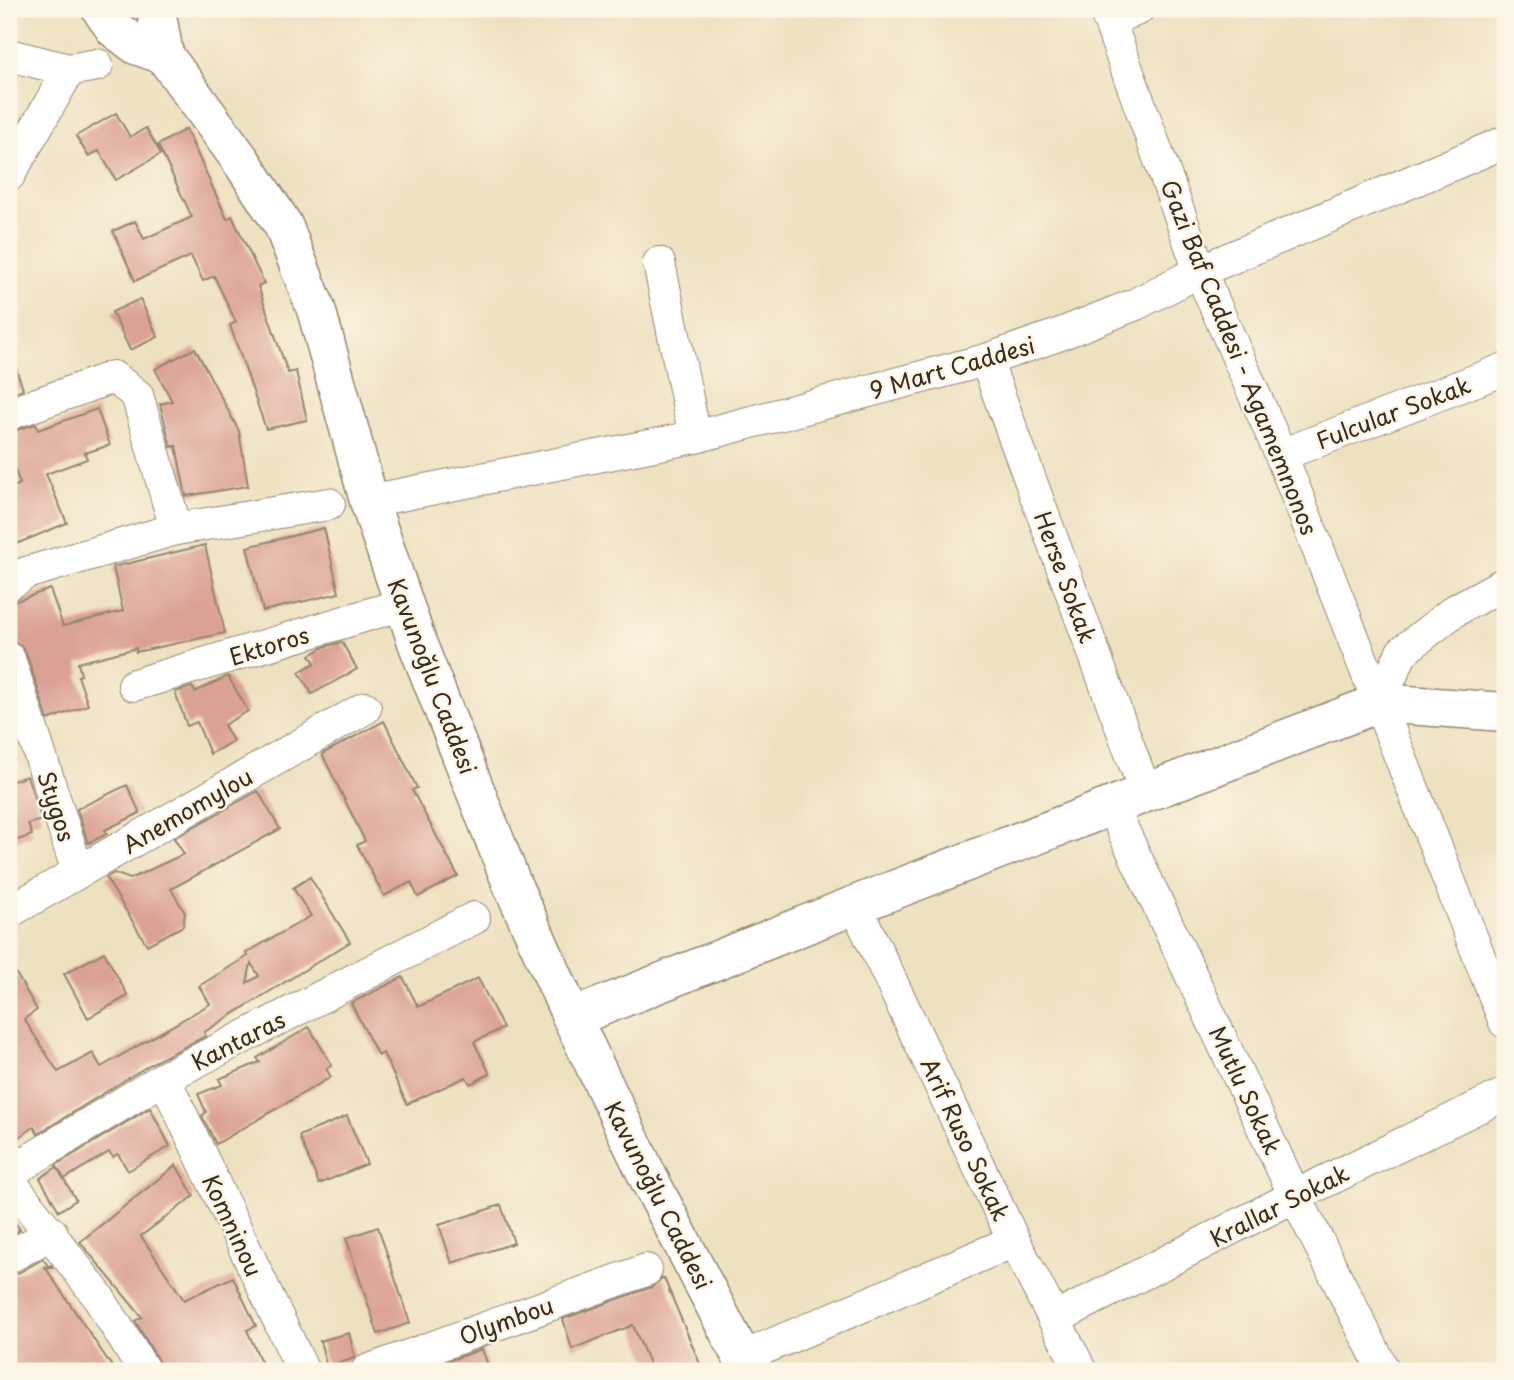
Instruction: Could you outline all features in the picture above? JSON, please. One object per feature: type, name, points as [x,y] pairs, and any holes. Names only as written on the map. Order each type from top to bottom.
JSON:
[{"type":"main road","points":[[101,9],[115,29],[136,46],[164,55],[156,9]]},
{"type":"main road","name":"Kavunoğlu Caddesi","points":[[164,55],[242,162],[283,225],[316,309],[369,500],[404,604],[512,884],[649,1179],[745,1365]]},
{"type":"main road","points":[[572,1018],[855,905],[1379,703],[1505,712]]},
{"type":"street","points":[[1107,15],[1138,9]]},
{"type":"street","name":"Gazi Baf Caddesi - Agamemnonos","points":[[1107,15],[1200,271],[1281,455],[1505,1022]]},
{"type":"street","points":[[9,55],[83,67],[9,175]]},
{"type":"street","name":"9 Mart Caddesi","points":[[369,500],[695,437],[986,360],[1136,304],[1200,271],[1505,142]]},
{"type":"street","points":[[659,263],[695,437]]},
{"type":"street","name":"Herse Sokak","points":[[986,360],[1129,800]]},
{"type":"street","name":"Fulcular Sokak","points":[[1281,455],[1505,369]]},
{"type":"street","points":[[9,414],[113,377],[137,394],[176,529]]},
{"type":"street","points":[[9,584],[26,573],[176,529],[329,504]]},
{"type":"street","points":[[1379,703],[1402,652],[1454,611],[1505,583]]},
{"type":"street","name":"Ektoros","points":[[134,685],[404,604]]},
{"type":"street","name":"Stygos","points":[[9,659],[78,872]]},
{"type":"street","name":"Anemomylou","points":[[9,912],[365,708]]},
{"type":"street","name":"Mutlu Sokak","points":[[1129,800],[1295,1196],[1384,1371]]},
{"type":"street","name":"Arif Ruso Sokak","points":[[855,905],[1014,1241],[1081,1371]]},
{"type":"street","name":"Kantaras","points":[[9,1173],[164,1078],[474,918]]},
{"type":"street","name":"Komninou","points":[[164,1078],[303,1371]]},
{"type":"street","name":"Krallar Sokak","points":[[1054,1319],[1295,1196],[1505,1094]]},
{"type":"street","points":[[9,1180],[97,1295],[144,1371]]},
{"type":"street","points":[[9,1256],[52,1233]]},
{"type":"street","points":[[745,1365],[1014,1241]]},
{"type":"street","name":"Olymbou","points":[[367,1371],[646,1270]]},
{"type":"building","points":[[116,113],[130,137],[146,128],[161,154],[116,180],[99,151],[88,156],[76,136]]},
{"type":"building","points":[[186,129],[227,219],[232,216],[264,283],[258,286],[288,373],[296,371],[307,420],[266,429],[230,325],[236,322],[214,276],[203,281],[191,256],[135,281],[113,231],[135,221],[144,239],[192,217],[158,145]]},
{"type":"building","points":[[140,299],[158,337],[130,350],[112,312]]},
{"type":"building","points":[[195,348],[239,431],[248,486],[186,496],[176,446],[171,447],[160,404],[172,401],[155,369]]},
{"type":"building","points":[[9,357],[12,357],[23,389],[9,395]]},
{"type":"building","points":[[97,409],[110,445],[85,453],[87,459],[46,474],[67,523],[9,547],[9,489],[20,484],[9,452],[9,432],[36,424],[38,430]]},
{"type":"building","points":[[324,528],[339,593],[263,611],[247,547]]},
{"type":"building","points":[[205,545],[225,633],[136,652],[136,648],[78,663],[81,675],[78,676],[88,705],[48,720],[26,653],[21,645],[9,641],[9,611],[13,602],[50,589],[63,626],[123,611],[113,567]]},
{"type":"building","points":[[342,642],[357,669],[312,694],[299,672],[315,663],[310,655],[324,647]]},
{"type":"building","points":[[228,676],[248,711],[224,725],[233,741],[210,754],[197,722],[187,726],[175,692],[192,687],[195,692]]},
{"type":"building","points":[[384,721],[417,788],[412,790],[458,876],[418,897],[411,882],[384,896],[357,845],[365,841],[322,754]]},
{"type":"building","points":[[27,776],[42,820],[28,824],[32,835],[9,843],[9,778],[13,781]]},
{"type":"building","points":[[127,785],[140,813],[105,830],[107,834],[88,843],[77,809]]},
{"type":"building","points":[[258,791],[280,829],[171,889],[185,913],[183,926],[147,945],[106,878],[114,873],[130,879],[184,854],[174,838]]},
{"type":"building","points":[[310,877],[350,942],[204,1032],[206,1036],[154,1062],[38,1134],[34,1127],[9,1144],[9,961],[37,1010],[24,1019],[58,1072],[93,1053],[101,1067],[210,1004],[199,986],[248,956],[246,953],[311,916],[293,888]],"holes":[[[251,963],[259,976],[247,983]]]},
{"type":"building","points":[[104,952],[128,996],[88,1018],[64,974]]},
{"type":"building","points":[[403,977],[418,1007],[478,978],[503,1028],[474,1042],[490,1074],[470,1084],[466,1077],[407,1104],[383,1053],[378,1056],[351,1003]]},
{"type":"building","points":[[309,1027],[332,1065],[326,1069],[331,1077],[216,1144],[202,1116],[206,1112],[198,1094],[222,1085],[219,1079],[260,1062],[257,1058]]},
{"type":"building","points":[[150,1108],[170,1146],[128,1171],[118,1154],[113,1157],[109,1152],[64,1179],[56,1165]]},
{"type":"building","points":[[347,1116],[367,1164],[319,1184],[299,1136]]},
{"type":"building","points":[[176,1165],[194,1196],[141,1236],[184,1300],[233,1277],[256,1326],[247,1330],[265,1371],[164,1371],[135,1321],[142,1317],[80,1242]]},
{"type":"building","points":[[57,1167],[76,1200],[59,1211],[40,1178]]},
{"type":"building","points":[[501,1205],[514,1243],[452,1263],[439,1225]]},
{"type":"building","points":[[9,1214],[20,1230],[9,1236]]},
{"type":"building","points":[[378,1227],[410,1323],[378,1334],[346,1238]]},
{"type":"building","points":[[43,1259],[53,1268],[45,1267],[115,1371],[9,1371],[9,1275]]},
{"type":"building","points":[[662,1278],[703,1371],[652,1371],[633,1325],[572,1349],[563,1319],[652,1287]]},
{"type":"building","points":[[349,1333],[355,1358],[327,1367],[320,1341]]},
{"type":"building","points":[[482,1349],[490,1371],[420,1371]]}]
